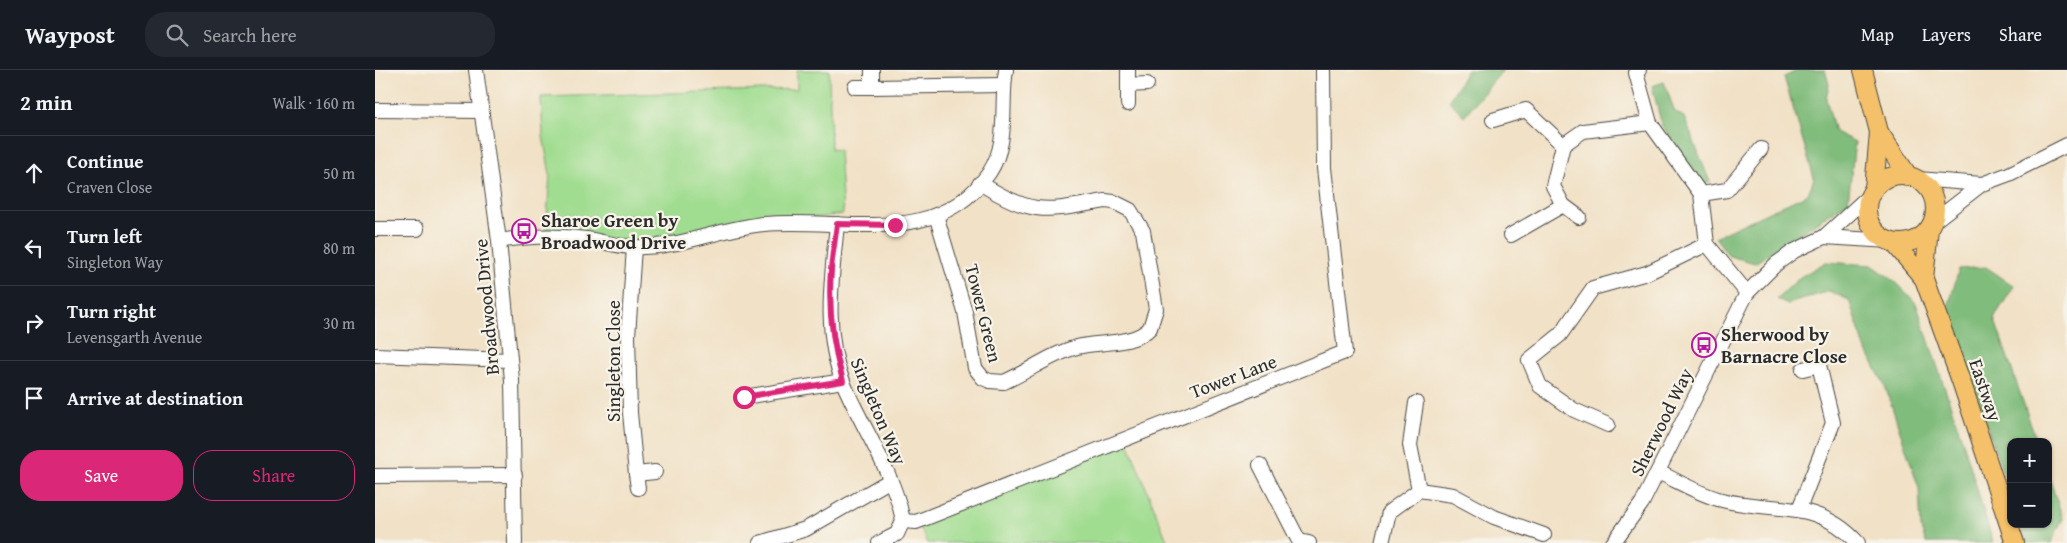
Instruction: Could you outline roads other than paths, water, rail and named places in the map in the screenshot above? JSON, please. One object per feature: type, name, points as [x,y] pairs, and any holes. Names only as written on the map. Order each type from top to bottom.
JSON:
[{"type":"main road","points":[[1863,70],[1879,132],[1872,192],[1867,206],[1868,217],[1873,228],[1880,236],[1892,242],[1915,240],[1931,225],[1935,212],[1931,193],[1913,178],[1879,132]]},
{"type":"main road","points":[[1872,192],[1890,177],[1913,178]]},
{"type":"main road","name":"Eastway","points":[[1924,279],[1931,225]]},
{"type":"main road","name":"Eastway","points":[[1892,242],[1924,279],[2015,543]]},
{"type":"street","name":"Broadwood Drive","points":[[476,70],[499,241],[510,360],[515,475],[515,543]]},
{"type":"street","points":[[872,70],[873,87]]},
{"type":"street","points":[[499,241],[523,237],[559,237],[634,247],[686,242],[763,224],[789,222],[895,225],[936,215],[965,197],[980,183],[994,164],[1001,142],[1003,85],[1006,70]]},
{"type":"street","points":[[1128,70],[1128,104]]},
{"type":"street","name":"Tower Lane","points":[[903,521],[916,522],[1345,352],[1324,168],[1323,70]]},
{"type":"street","points":[[1635,71],[1649,123],[1701,194],[1707,244],[1747,293]]},
{"type":"street","points":[[1128,85],[1147,84]]},
{"type":"street","points":[[855,88],[1003,85]]},
{"type":"street","points":[[375,110],[482,111]]},
{"type":"street","points":[[1493,120],[1526,110],[1563,145]]},
{"type":"street","points":[[1579,217],[1563,205],[1553,186],[1563,145],[1583,131],[1649,123]]},
{"type":"street","points":[[1931,225],[1982,184],[2009,174],[2067,145]]},
{"type":"street","points":[[1701,194],[1727,190],[1761,150]]},
{"type":"street","points":[[1913,178],[1982,184]]},
{"type":"street","name":"Tower Green","points":[[936,215],[965,312],[975,368],[983,378],[997,383],[1004,382],[1061,352],[1089,344],[1134,338],[1150,328],[1156,309],[1143,231],[1130,210],[1114,202],[1105,201],[1048,210],[1024,207],[1004,198],[980,183]]},
{"type":"street","name":"Sherwood Way","points":[[1613,543],[1642,502],[1720,343],[1747,293],[1776,264],[1794,251],[1824,237],[1872,192]]},
{"type":"street","points":[[1511,235],[1563,205]]},
{"type":"street","name":"Singleton Way","points":[[837,224],[831,271],[830,322],[833,347],[843,381],[900,506],[903,521]]},
{"type":"street","points":[[375,229],[417,229]]},
{"type":"street","name":"Sherwood Way","points":[[1824,237],[1892,242]]},
{"type":"street","points":[[1608,425],[1574,410],[1540,386],[1529,360],[1560,335],[1593,288],[1647,273],[1707,244]]},
{"type":"street","name":"Singleton Close","points":[[634,247],[628,336],[630,413],[637,481],[655,472]]},
{"type":"street","points":[[375,355],[510,360]]},
{"type":"street","points":[[1799,508],[1833,423],[1819,365],[1803,369]]},
{"type":"street","points":[[744,397],[843,381]]},
{"type":"street","points":[[1416,403],[1411,445],[1419,490]]},
{"type":"street","points":[[1260,465],[1299,541],[1309,543]]},
{"type":"street","points":[[1658,472],[1721,500],[1799,508],[1845,528],[1858,543]]},
{"type":"street","points":[[375,476],[515,475]]},
{"type":"street","points":[[760,543],[806,529],[889,481]]},
{"type":"street","points":[[1382,543],[1389,512],[1419,490],[1453,495],[1494,517],[1544,535]]},
{"type":"street","points":[[879,543],[897,534],[903,521]]},
{"type":"place","name":"Sharoe Green by Broadwood Drive","points":[[524,231]]},
{"type":"place","name":"Sherwood by Barnacre Close","points":[[1704,345]]}]
